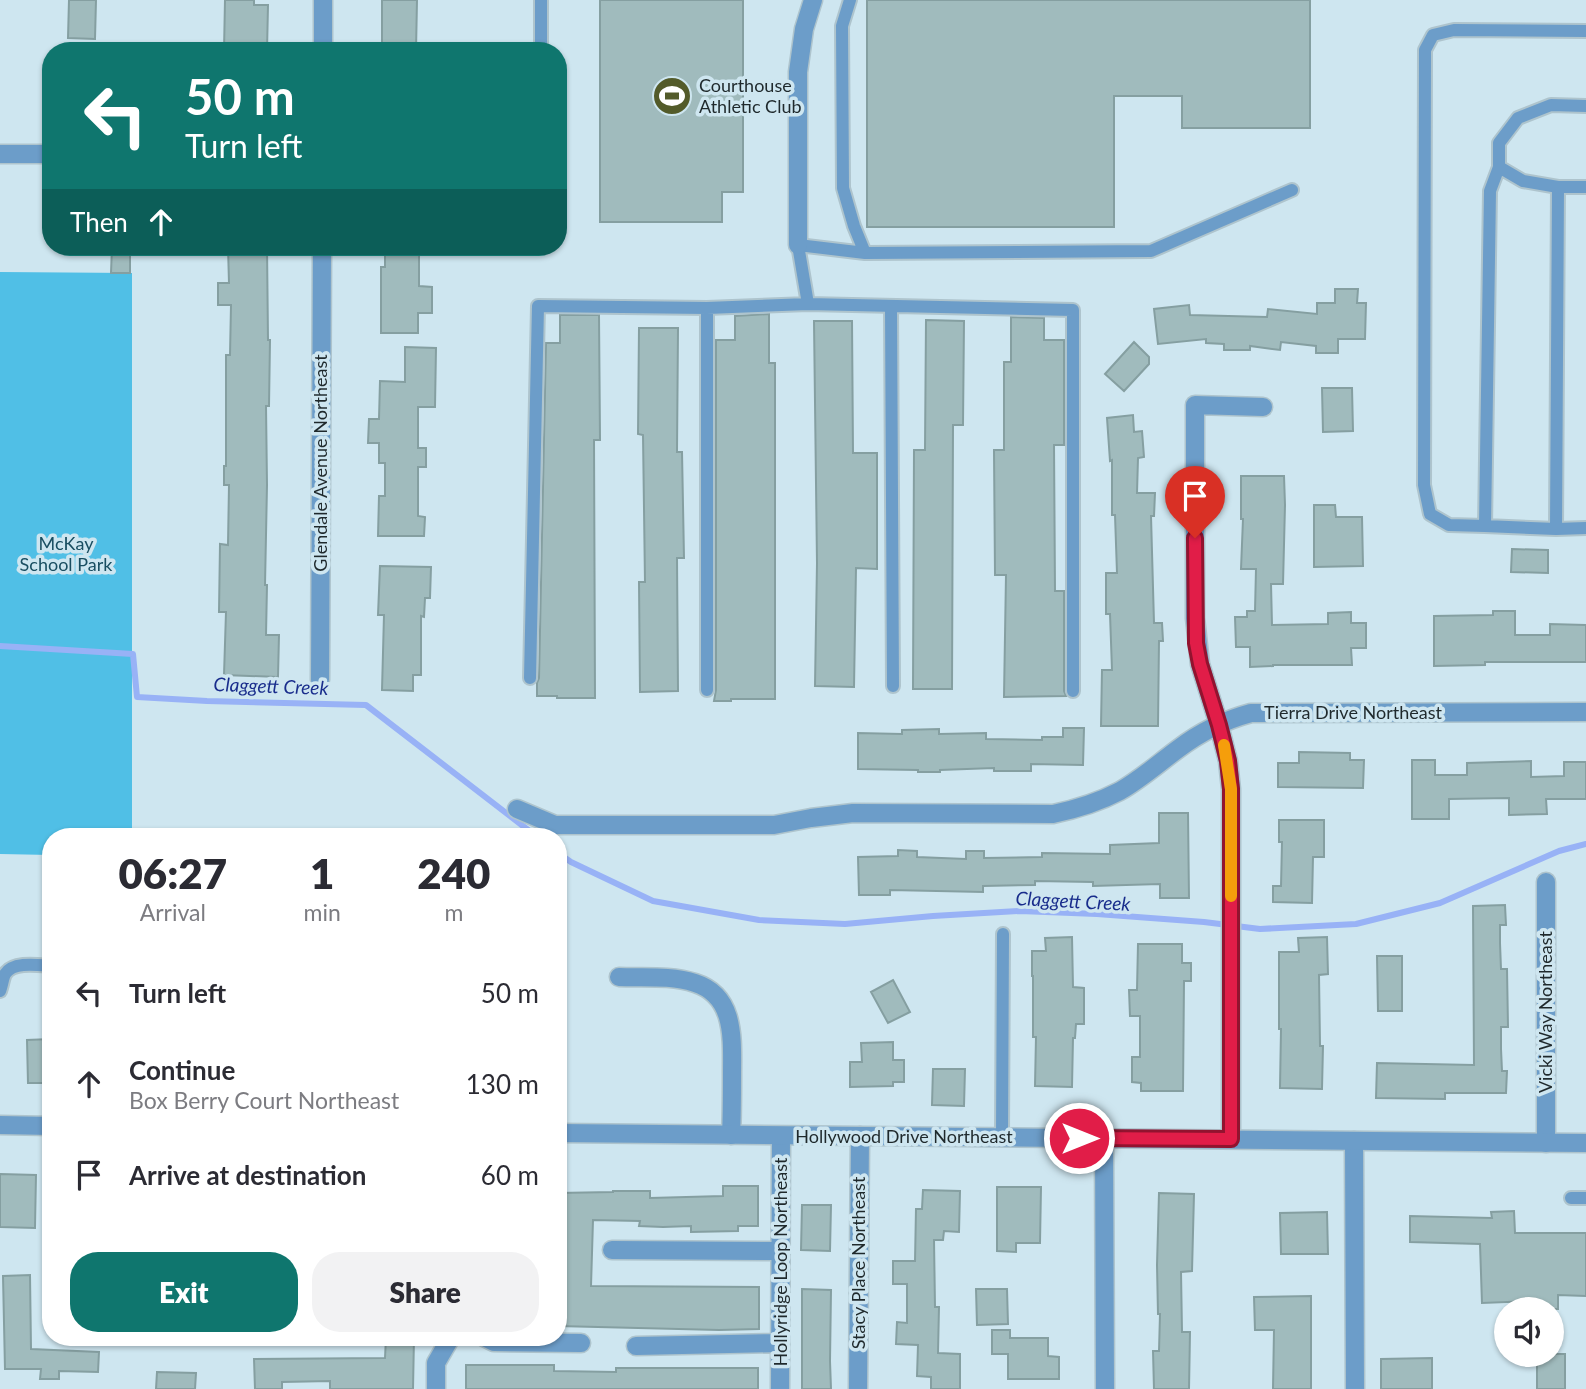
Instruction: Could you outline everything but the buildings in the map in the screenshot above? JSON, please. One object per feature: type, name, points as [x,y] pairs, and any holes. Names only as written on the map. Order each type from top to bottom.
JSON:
[{"type":"street","points":[[323,0],[323,42]]},
{"type":"street","points":[[798,245],[798,72],[804,29],[813,0]]},
{"type":"street","points":[[0,154],[42,154]]},
{"type":"street","name":"Glendale Avenue Northeast","points":[[320,680],[322,256]]},
{"type":"street","points":[[1231,1139],[1231,789],[1228,761],[1196,643],[1195,405],[1263,407]]},
{"type":"street","name":"Tierra Drive Northeast","points":[[517,809],[555,825],[774,825],[853,813],[1054,814],[1097,802],[1120,791],[1200,734],[1251,713],[1586,712]]},
{"type":"street","name":"Vicki Way Northeast","points":[[1546,882],[1546,1143]]},
{"type":"street","points":[[619,977],[679,979],[706,988],[717,996],[729,1018],[732,1035],[732,1135]]},
{"type":"street","points":[[0,1125],[42,1126]]},
{"type":"street","name":"Hollywood Drive Northeast","points":[[567,1133],[1586,1143]]},
{"type":"street","name":"Hollyridge Loop Northeast","points":[[780,1389],[781,1136]]},
{"type":"street","name":"Stacy Place Northeast","points":[[858,1389],[860,1136]]},
{"type":"street","points":[[1104,1138],[1104,1389]]},
{"type":"street","points":[[1354,1141],[1355,1389]]},
{"type":"street","points":[[612,1250],[780,1251]]},
{"type":"street","points":[[567,1343],[581,1343]]},
{"type":"street","points":[[636,1346],[780,1343]]},
{"type":"street","points":[[436,1389],[436,1363],[446,1346]]},
{"type":"lane","points":[[541,0],[541,42]]},
{"type":"lane","points":[[850,0],[842,26],[844,188],[854,226],[865,253]]},
{"type":"lane","points":[[1586,31],[1454,30],[1433,35],[1425,50],[1424,485],[1430,514],[1449,525],[1586,528]]},
{"type":"lane","points":[[1485,526],[1490,191],[1499,167],[1499,143],[1518,118],[1551,105],[1586,106]]},
{"type":"lane","points":[[1499,167],[1523,181],[1558,187],[1586,187]]},
{"type":"lane","points":[[1556,529],[1558,187]]},
{"type":"lane","points":[[808,304],[798,245],[865,253],[1151,251],[1292,190]]},
{"type":"lane","points":[[530,678],[538,306],[707,308],[808,304],[1073,310],[1073,691]]},
{"type":"lane","points":[[891,306],[894,686]]},
{"type":"lane","points":[[707,308],[707,690]]},
{"type":"lane","points":[[1002,1138],[1003,934]]},
{"type":"lane","points":[[0,991],[6,972],[12,967],[42,965]]},
{"type":"lane","points":[[1571,1198],[1586,1198]]},
{"type":"green space","name":"McKay School Park","points":[[0,272],[132,273],[132,828],[42,828],[42,855],[0,854]]},
{"type":"waterway","name":"Claggett Creek","points":[[0,646],[133,654],[137,697],[366,705],[526,828]]},
{"type":"waterway","name":"Claggett Creek","points":[[567,859],[653,901],[759,920],[845,924],[1020,911],[1204,922],[1260,929],[1356,924],[1440,903],[1559,851],[1586,844]]},
{"type":"slow traffic","points":[[1224,745],[1231,789],[1231,896]]},
{"type":"place","name":"Courthouse Athletic Club","points":[[672,96]]},
{"type":"route","points":[[1079,1138],[1231,1139],[1231,789],[1228,761],[1196,643],[1195,538]]}]
